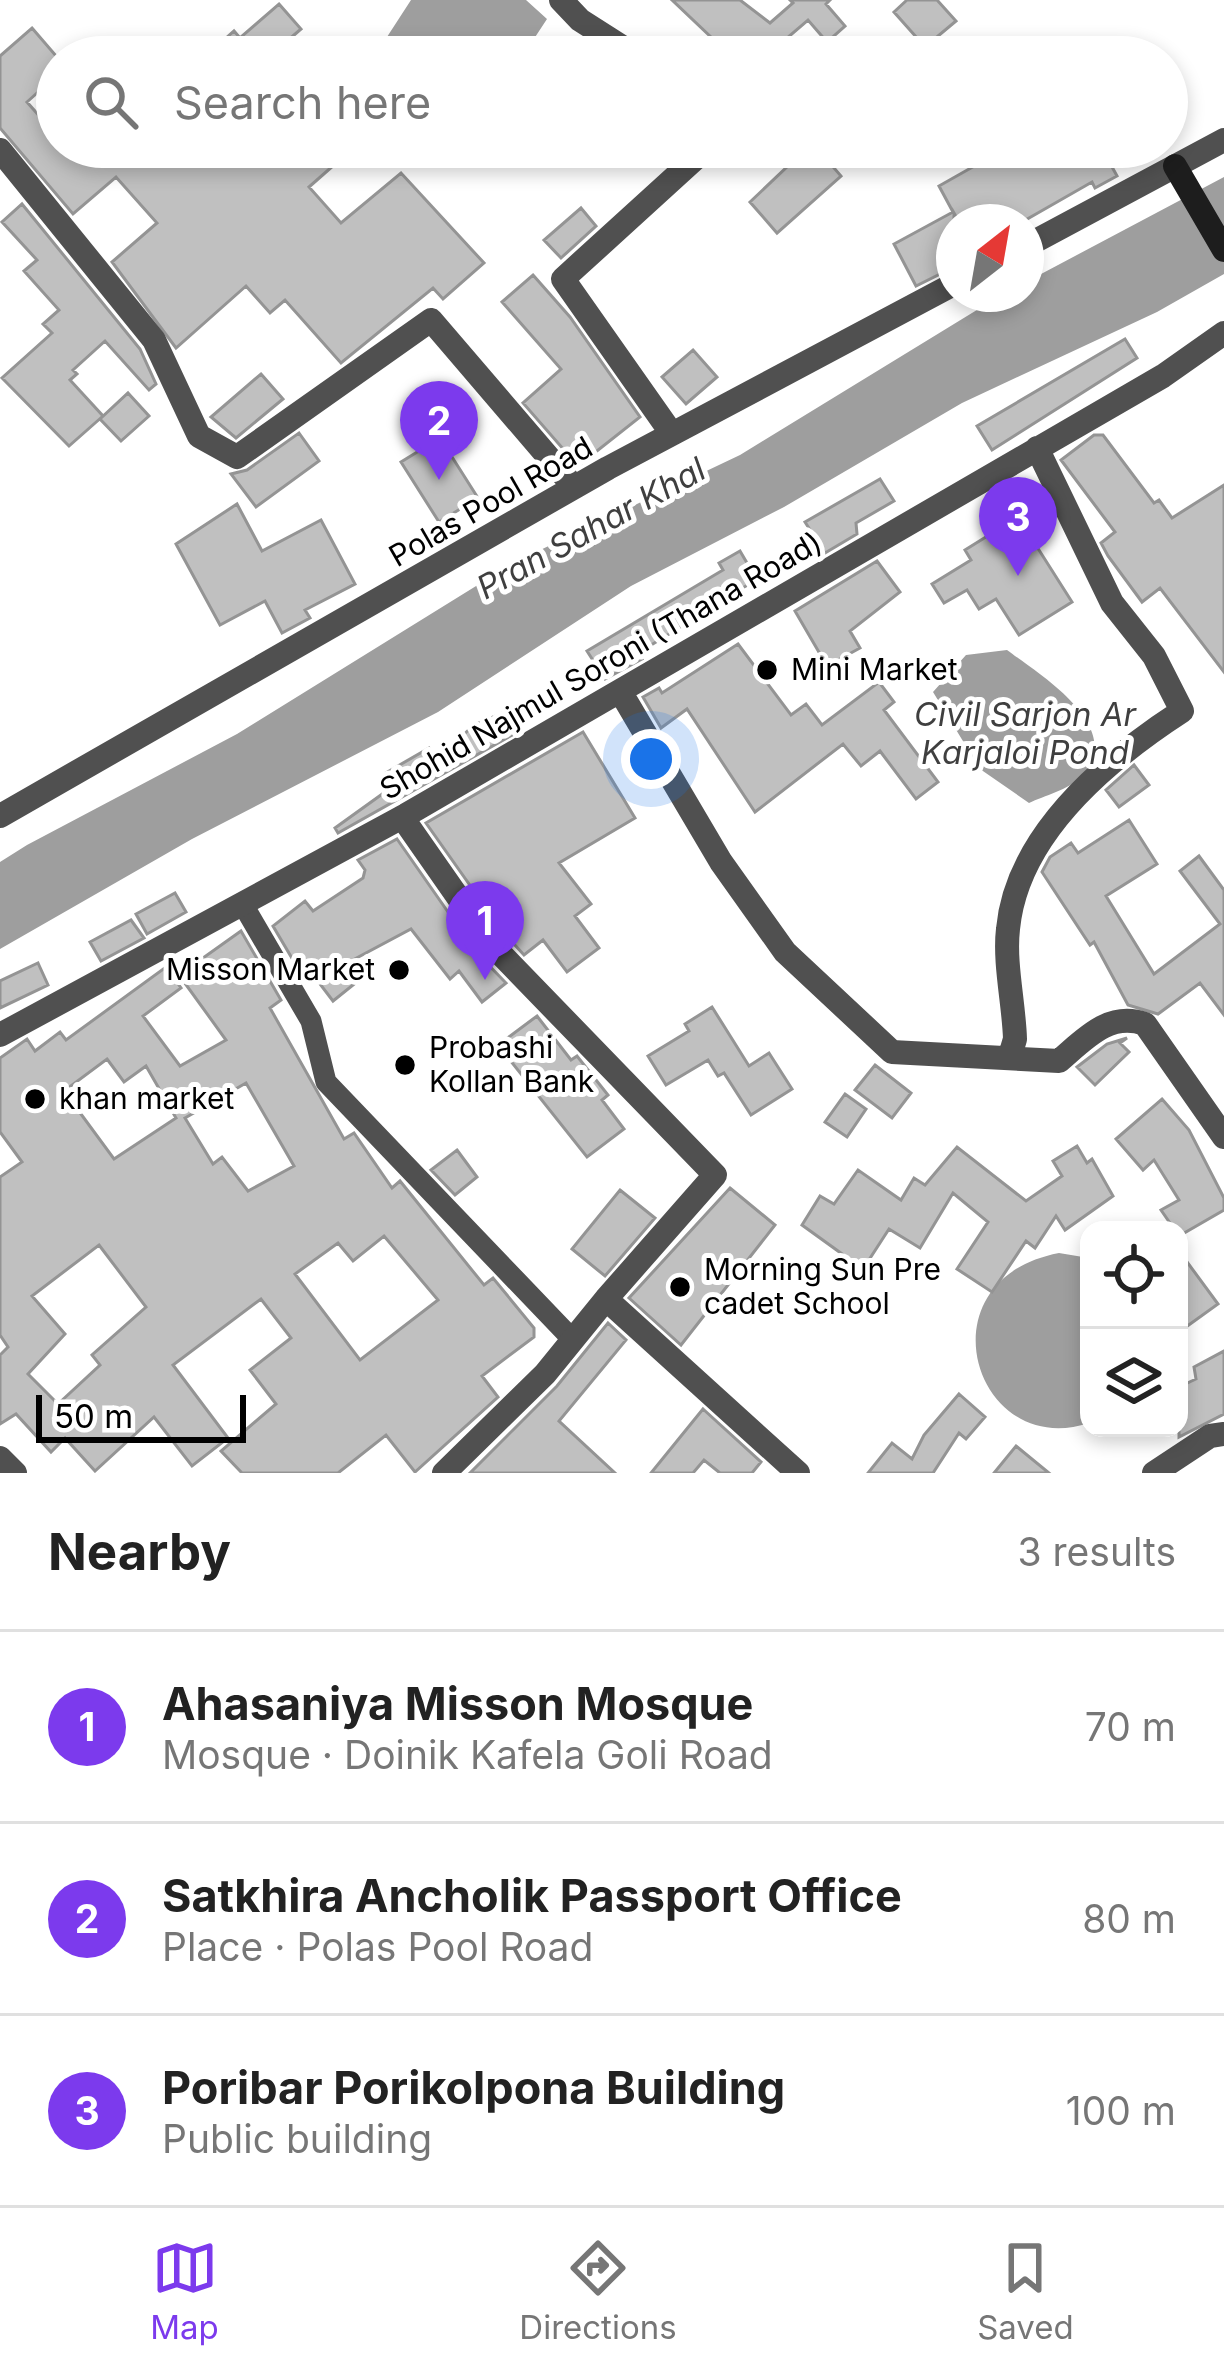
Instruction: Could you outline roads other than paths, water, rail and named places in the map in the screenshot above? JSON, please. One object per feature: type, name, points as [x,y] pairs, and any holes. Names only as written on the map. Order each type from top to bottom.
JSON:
[{"type":"main road","points":[[1175,168],[1224,250]]},
{"type":"street","points":[[561,0],[605,36]]},
{"type":"street","points":[[1188,159],[1224,140]]},
{"type":"street","points":[[0,150],[154,340],[199,436],[237,457],[431,320],[574,487]]},
{"type":"street","points":[[672,434],[563,279],[685,168]]},
{"type":"street","points":[[1044,237],[1170,168]]},
{"type":"street","name":"Polas Pool Road","points":[[0,816],[574,487],[936,294]]},
{"type":"street","name":"Shohid Najmul Soroni (Thana Road)","points":[[0,1035],[402,818],[1224,333]]},
{"type":"street","points":[[1010,1056],[1016,1040],[1007,930],[1019,888],[1072,800],[1116,754],[1182,711],[1154,656],[1112,603],[1036,448]]},
{"type":"street","points":[[620,691],[721,862],[785,952],[892,1052],[1059,1061],[1106,1024],[1131,1019],[1145,1024],[1224,1137]]},
{"type":"street","points":[[402,818],[490,943],[715,1175],[573,1340],[444,1473]]},
{"type":"street","points":[[242,904],[311,1021],[326,1082],[573,1340]]},
{"type":"street","points":[[606,1299],[798,1473]]},
{"type":"street","points":[[1154,1473],[1210,1436],[1224,1434]]},
{"type":"street","points":[[0,1459],[15,1473]]},
{"type":"water","points":[[411,0],[526,0],[547,19],[536,36],[388,36]]},
{"type":"water","name":"Pran Sahar Khal","points":[[1224,177],[1224,274],[1157,312],[962,403],[784,507],[631,586],[438,712],[192,839],[0,949],[0,862],[237,734],[515,562],[740,455],[974,312],[1044,312],[1044,272]]},
{"type":"water","name":"Civil Sarjon Ar Karjaloi Pond","points":[[1007,650],[1075,705],[1094,741],[1093,759],[1080,778],[1029,803],[980,769],[933,692],[966,655]]},
{"type":"water","points":[[1059,1253],[1080,1256],[1080,1424],[1049,1428],[1016,1416],[992,1393],[978,1362],[976,1329],[988,1296],[1015,1270]]},
{"type":"place","name":"Satkhira Ancholik Passport Office","points":[[439,480]]},
{"type":"place","name":"Poribar Porikolpona Building","points":[[1018,576]]},
{"type":"place","name":"Mini Market","points":[[767,670]]},
{"type":"place","name":"Misson Market","points":[[399,970]]},
{"type":"place","name":"Ahasaniya Misson Mosque","points":[[485,980]]},
{"type":"place","name":"Probashi Kollan Bank","points":[[405,1065]]},
{"type":"place","name":"khan market","points":[[35,1099]]},
{"type":"place","name":"Morning Sun Pre cadet School","points":[[680,1287]]}]
